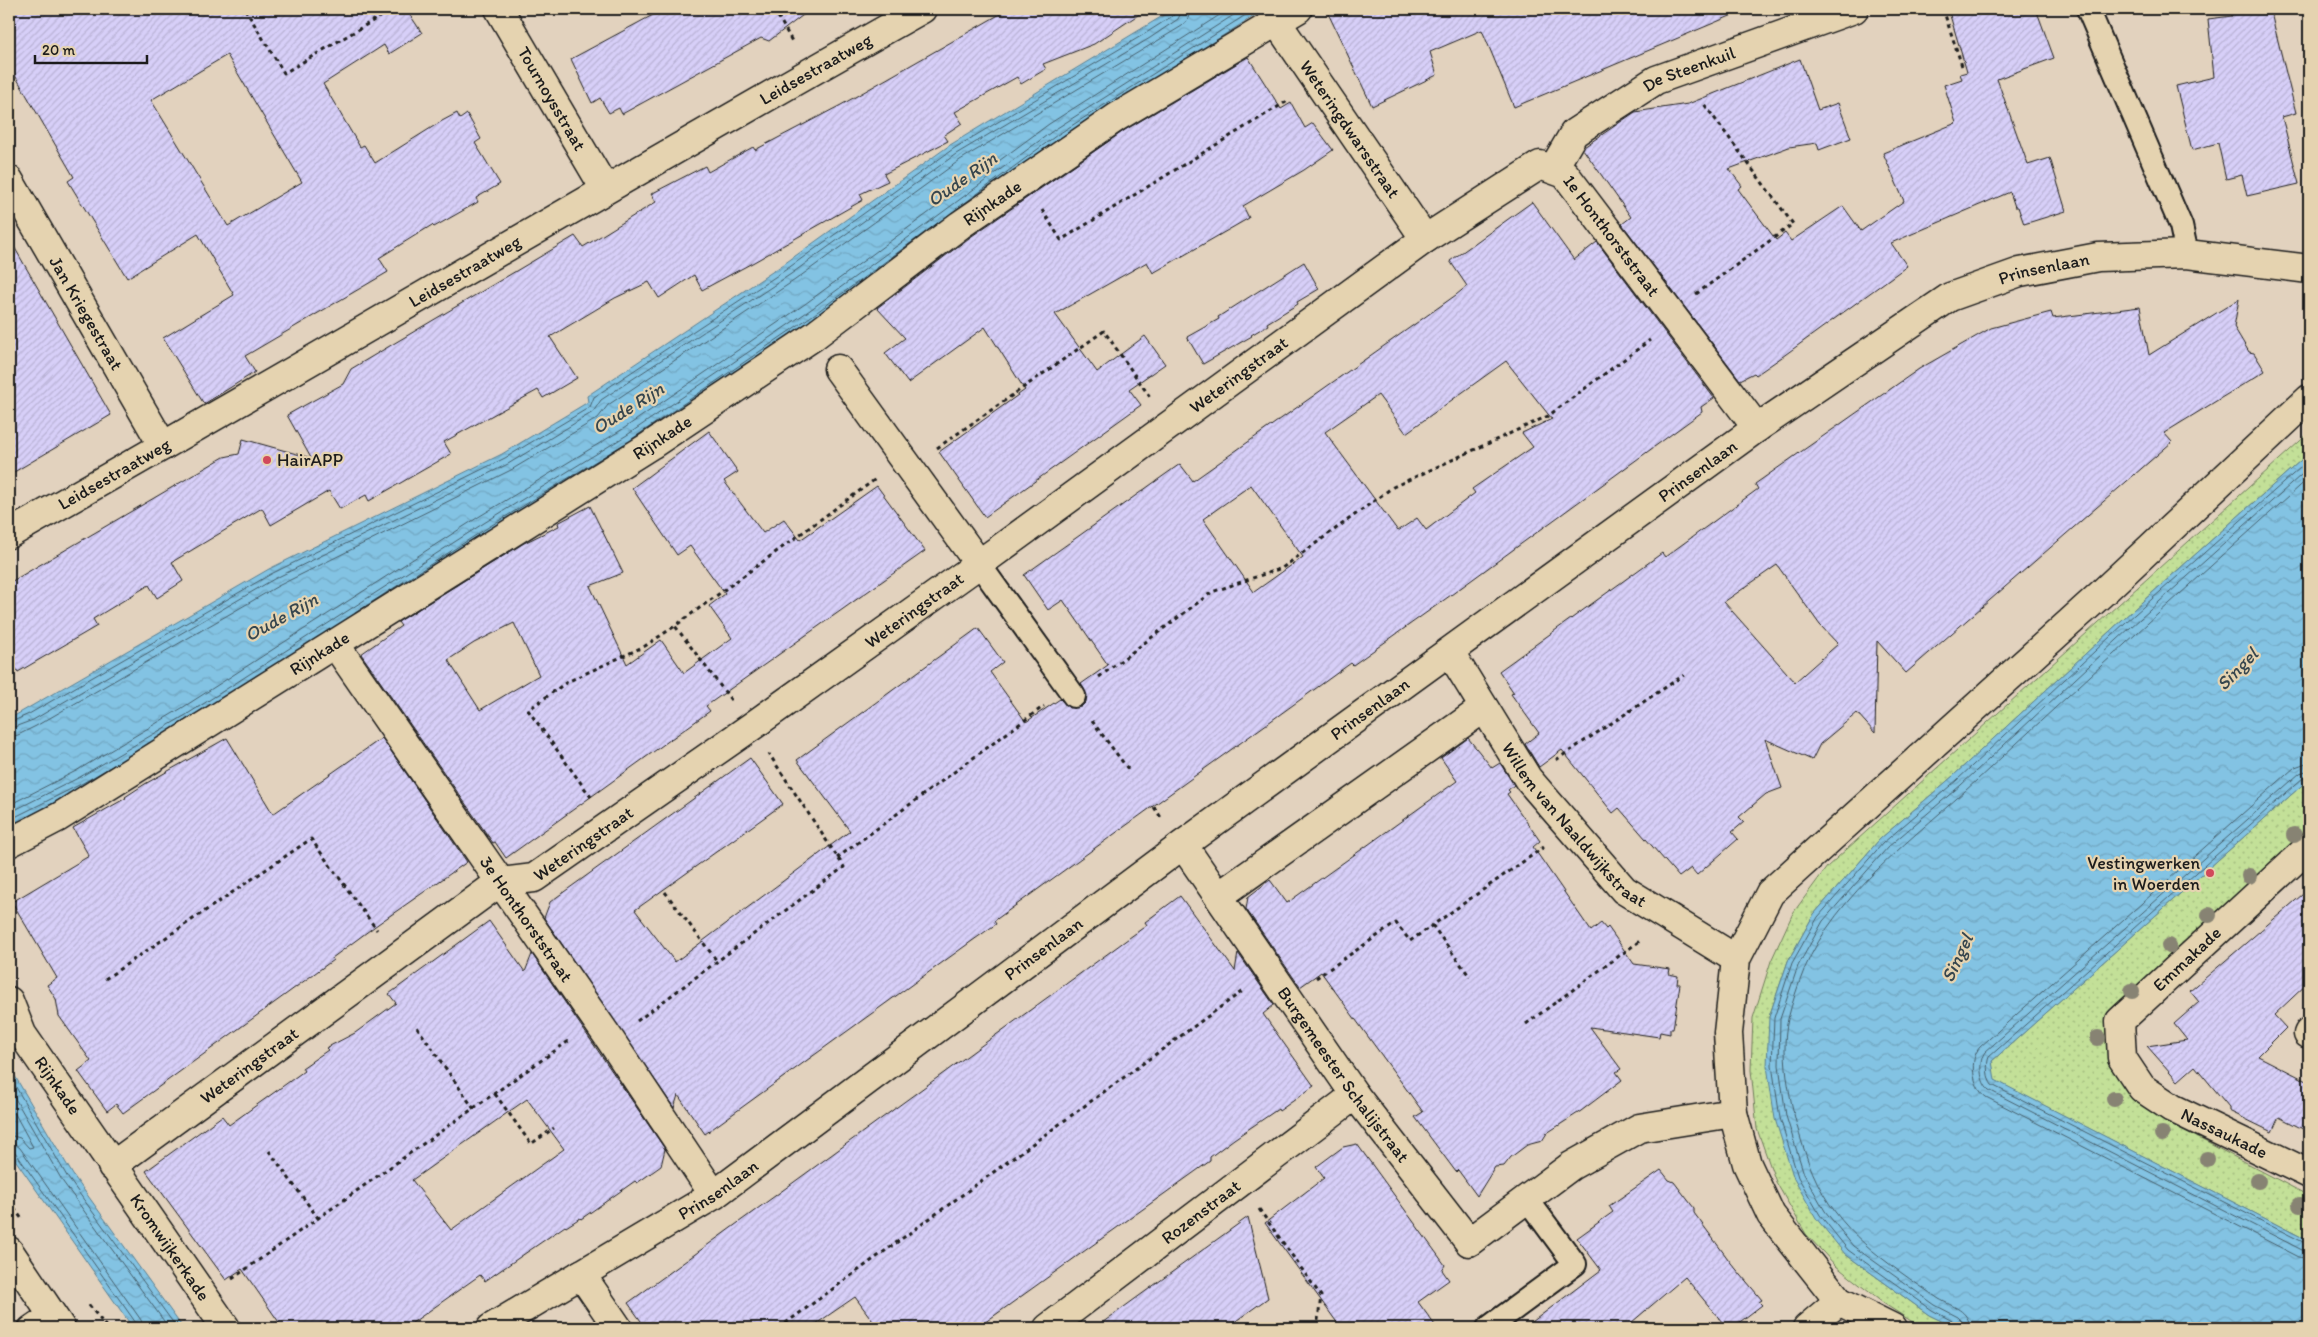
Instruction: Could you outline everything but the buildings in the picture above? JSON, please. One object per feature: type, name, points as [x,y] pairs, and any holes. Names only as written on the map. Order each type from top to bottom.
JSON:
[{"type":"street","name":"Tournoysstraat","points":[[499,9],[605,189]]},
{"type":"street","name":"Leidsestraatweg","points":[[9,534],[605,189],[922,9]]},
{"type":"street","name":"De Steenkuil","points":[[1553,169],[1574,132],[1656,80],[1854,9]]},
{"type":"street","name":"Weteringdwarsstraat","points":[[1287,15],[1317,82],[1425,239]]},
{"type":"street","name":"Rijnkade","points":[[9,843],[59,817],[651,446],[814,336],[960,225],[1117,117],[1287,15]]},
{"type":"street","name":"1e Honthorststraat","points":[[1425,239],[1540,165],[1565,174],[1757,428]]},
{"type":"street","name":"Jan Kriegestraat","points":[[9,180],[163,446]]},
{"type":"street","name":"Weteringstraat","points":[[112,1166],[500,882],[534,878],[751,727],[979,564],[1425,239]]},
{"type":"street","name":"Prinsenlaan","points":[[491,1328],[714,1195],[1183,845],[1757,428],[1950,297],[2020,272],[2098,257],[2187,254],[2309,269]]},
{"type":"street","name":"Weteringstraat","points":[[838,369],[910,466],[979,564]]},
{"type":"street","points":[[1892,1328],[1839,1301],[1771,1216],[1747,1164],[1733,1113],[1728,1033],[1736,959],[1770,893],[2100,595],[2309,399]]},
{"type":"street","name":"3e Honthorststraat","points":[[335,644],[597,1022],[714,1195]]},
{"type":"street","name":"Willem van Naaldwijkstraat","points":[[1450,652],[1528,779],[1624,890],[1736,959]]},
{"type":"street","points":[[1219,896],[1484,708]]},
{"type":"street","name":"Burgemeester Schalijstraat","points":[[1183,845],[1356,1095],[1469,1242],[1571,1166],[1639,1128],[1733,1113]]},
{"type":"street","name":"Emmakade","points":[[2142,1088],[2122,1058],[2120,1021],[2309,847]]},
{"type":"street","name":"Rijnkade","points":[[9,1001],[22,1034],[112,1166]]},
{"type":"street","name":"Nassaukade","points":[[2142,1088],[2172,1108],[2309,1174]]},
{"type":"street","name":"Rozenstraat","points":[[1048,1328],[1356,1095]]},
{"type":"street","name":"Kromwijkerkade","points":[[112,1166],[226,1328]]},
{"type":"street","points":[[9,1250],[48,1323]]},
{"type":"street","points":[[581,1274],[618,1328]]},
{"type":"street","points":[[1807,1328],[1839,1301]]},
{"type":"lane","points":[[2088,9],[2181,226],[2187,254]]},
{"type":"lane","points":[[979,564],[1071,692]]},
{"type":"lane","points":[[1488,1328],[1575,1264],[1527,1199]]},
{"type":"path","points":[[245,9],[284,73],[393,9]]},
{"type":"path","points":[[774,9],[810,72]]},
{"type":"path","points":[[1943,9],[1963,69]]},
{"type":"path","points":[[1024,181],[1061,240],[1317,82]]},
{"type":"path","points":[[837,858],[1212,592],[1282,568],[1393,487],[1548,416],[1793,224],[1704,104]]},
{"type":"path","points":[[910,466],[1104,332],[1170,425]]},
{"type":"path","points":[[610,825],[528,710],[567,682],[645,646],[675,626]]},
{"type":"path","points":[[1528,779],[1684,675]]},
{"type":"path","points":[[1071,692],[1128,769]]},
{"type":"path","points":[[1288,997],[1396,923],[1410,941],[1571,829]]},
{"type":"path","points":[[105,979],[311,839],[397,957]]},
{"type":"path","points":[[665,892],[717,962]]},
{"type":"path","points":[[1526,1024],[1670,919]]},
{"type":"path","points":[[1432,925],[1470,978]]},
{"type":"path","points":[[779,1328],[1270,970]]},
{"type":"path","points":[[205,1298],[597,1022]]},
{"type":"path","points":[[417,1027],[474,1109]]},
{"type":"path","points":[[495,1094],[531,1144],[554,1128]]},
{"type":"path","points":[[269,1151],[318,1218]]},
{"type":"path","points":[[1240,1182],[1321,1296],[1317,1328]]},
{"type":"green space","points":[[2309,433],[2309,453],[2123,619],[1953,776],[1880,839],[1814,914],[1788,961],[1769,1017],[1845,1254],[1929,1315],[1956,1328],[1922,1328],[1883,1303],[1836,1266],[1806,1234],[1776,1182],[1757,1129],[1751,1070],[1753,1018],[1771,961],[1793,913],[1827,867]]},
{"type":"green space","points":[[2309,779],[2309,839],[2120,1015],[2139,1102],[2166,1121],[2309,1196],[2309,1241],[1994,1080],[1992,1061]]},
{"type":"water","name":"Oude Rijn","points":[[1174,9],[1265,9],[1060,139],[816,319],[633,445],[85,787],[9,826],[9,719],[269,569],[502,454],[588,402],[587,396],[784,264],[950,145]]},
{"type":"water","name":"Singel","points":[[2309,453],[2309,779],[1992,1061],[1995,1080],[2309,1241],[2309,1328],[1956,1328],[1929,1315],[1845,1254],[1816,1218],[1794,1179],[1775,1119],[1767,1066],[1769,1017],[1788,961],[1814,914],[1880,839],[1953,776],[2123,619]]},
{"type":"water","points":[[9,1066],[73,1175],[183,1328],[133,1328],[9,1151]]},
{"type":"place","name":"HairAPP","points":[[267,460]]},
{"type":"place","name":"Vestingwerken in Woerden","points":[[2210,873]]}]
